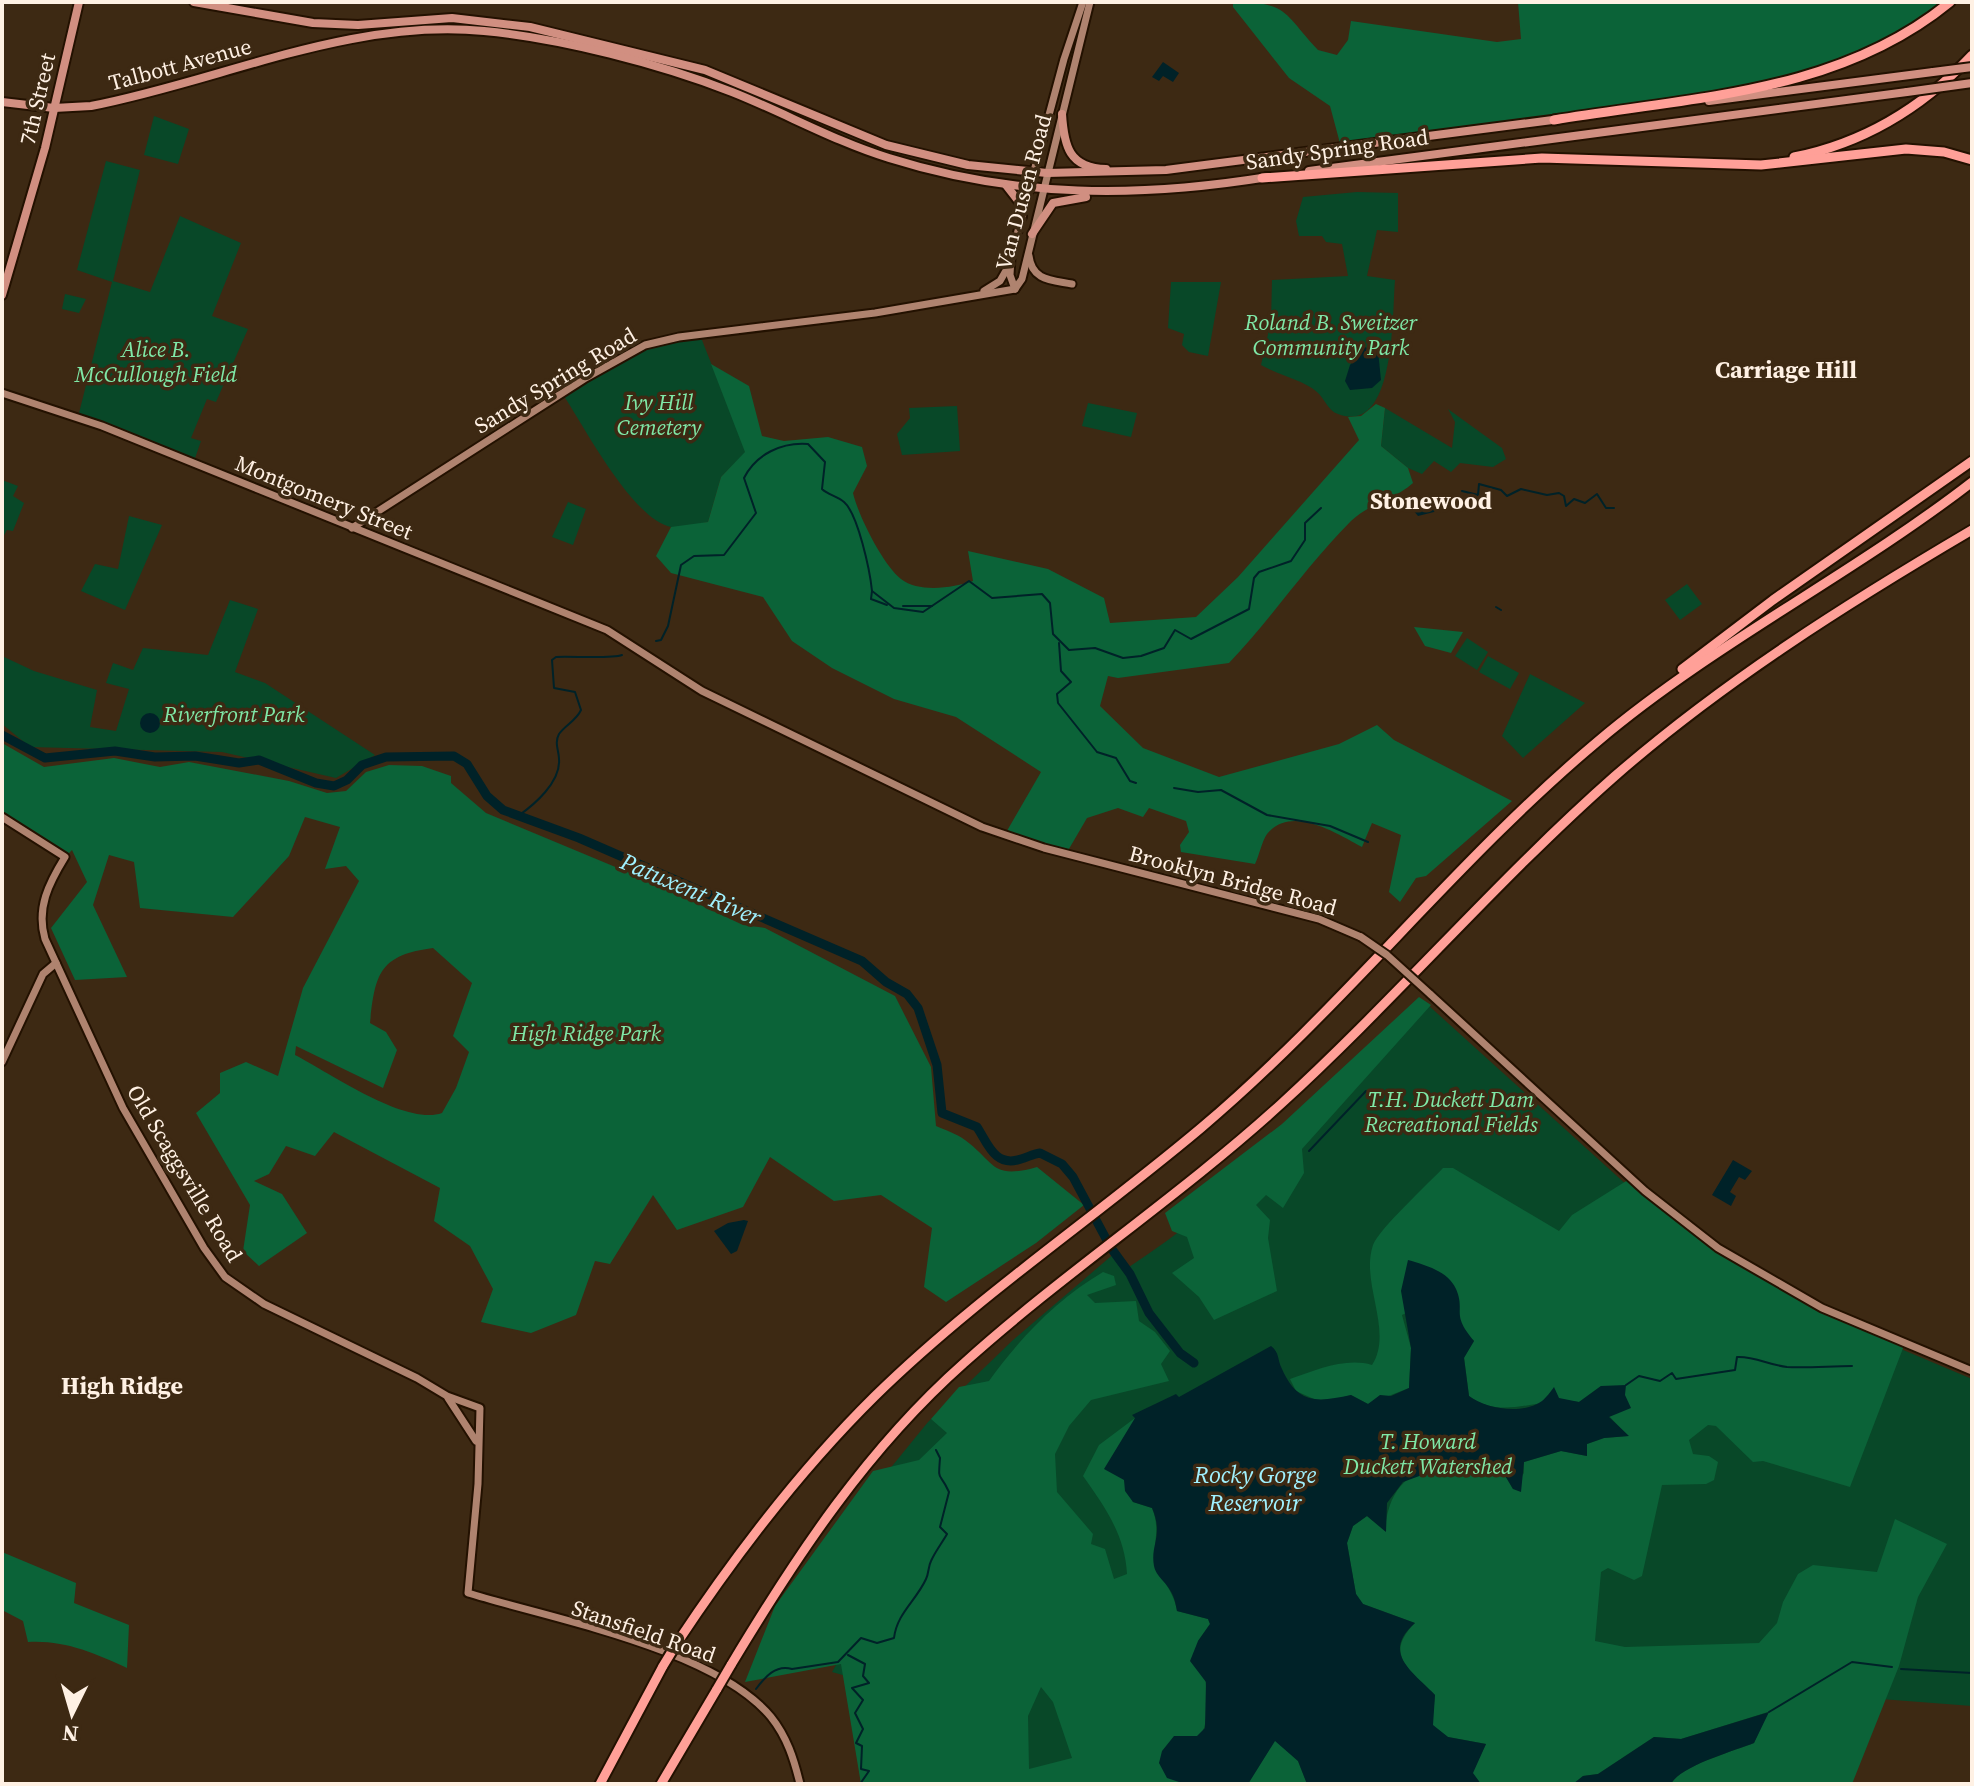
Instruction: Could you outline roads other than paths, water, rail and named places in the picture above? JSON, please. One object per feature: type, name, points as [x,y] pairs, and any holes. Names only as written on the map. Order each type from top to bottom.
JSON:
[{"type":"highway","points":[[1554,120],[1819,74],[1892,42],[1950,2]]},
{"type":"highway","points":[[1720,164],[1780,160],[1857,137],[1930,95],[1972,55]]},
{"type":"highway","points":[[1262,178],[1542,158],[1780,164],[1906,149],[1944,152],[1972,160]]},
{"type":"highway","points":[[600,1784],[663,1666],[745,1545],[833,1439],[905,1368],[1137,1180],[1258,1077],[1488,841],[1557,776],[1735,627],[1900,514],[1972,459]]},
{"type":"highway","points":[[1635,710],[1739,635],[1908,528],[1972,482]]},
{"type":"highway","points":[[663,1782],[789,1570],[864,1467],[963,1364],[1254,1128],[1319,1069],[1550,836],[1618,773],[1756,666],[1972,527]]},
{"type":"highway","points":[[592,1784],[632,1723]]},
{"type":"main road","name":"7th Street","points":[[2,295],[54,108],[79,2]]},
{"type":"main road","name":"Sandy Spring Road","points":[[194,2],[313,23],[358,25],[452,18],[508,23],[626,49],[723,77],[886,145],[968,165],[1047,173],[1166,170],[1972,67]]},
{"type":"main road","name":"Talbott Avenue","points":[[2,102],[54,108],[91,106],[135,97],[289,53],[367,37],[442,30],[492,31],[618,58],[722,88]]},
{"type":"main road","name":"Sandy Spring Road","points":[[722,88],[875,153],[920,168],[1031,188],[1145,193],[1972,83]]},
{"type":"main road","points":[[1062,114],[1065,147],[1080,165],[1098,169],[1166,170]]},
{"type":"main road","points":[[1006,184],[1020,203],[1022,217]]},
{"type":"main road","points":[[1032,234],[1044,212],[1060,200],[1145,193]]},
{"type":"street","name":"Van Dusen Road","points":[[1015,289],[1010,275],[1011,257],[1064,59],[1083,2]]},
{"type":"street","name":"Van Dusen Road","points":[[1015,289],[1022,279],[1090,2]]},
{"type":"street","points":[[1029,248],[1030,264],[1037,275],[1072,284]]},
{"type":"street","points":[[979,293],[1000,281],[1011,257]]},
{"type":"street","name":"Sandy Spring Road","points":[[352,528],[584,379],[645,345],[679,337],[893,309],[1015,289]]},
{"type":"street","name":"Montgomery Street","points":[[2,393],[102,426],[607,630],[629,644]]},
{"type":"street","name":"Brooklyn Bridge Road","points":[[629,644],[702,691],[982,827],[1050,850],[1319,919],[1361,937],[1387,955],[1645,1191],[1709,1242],[1812,1303],[1972,1371]]},
{"type":"street","name":"Old Scaggsville Road","points":[[2,817],[65,857],[50,883],[42,909],[43,931],[123,1108],[218,1269],[250,1296],[417,1378],[447,1396],[469,1404]]},
{"type":"street","points":[[2,1062],[43,974],[56,963]]},
{"type":"street","name":"Old Scaggsville Road","points":[[447,1396],[477,1443]]},
{"type":"street","points":[[477,1443],[480,1420],[480,1408],[469,1404],[462,1418],[472,1425],[480,1420]]},
{"type":"street","name":"Stansfield Road","points":[[477,1443],[478,1484],[468,1593],[630,1641],[694,1664],[732,1683],[778,1728],[794,1759],[800,1784]]},
{"type":"water","points":[[1163,62],[1179,73],[1173,82],[1163,76],[1159,81],[1152,77]]},
{"type":"water","points":[[1364,347],[1378,351],[1381,380],[1372,388],[1350,390],[1345,381],[1350,365]]},
{"type":"water","points":[[1419,497],[1448,502],[1446,509],[1418,516],[1413,510]]},
{"type":"water","points":[[150,713],[157,716],[160,723],[157,730],[150,733],[143,730],[140,723],[143,716]]},
{"type":"water","points":[[1733,1160],[1752,1171],[1745,1180],[1739,1177],[1730,1192],[1736,1196],[1731,1206],[1712,1195]]},
{"type":"water","points":[[748,1221],[737,1251],[731,1254],[714,1231],[728,1223]]},
{"type":"water","name":"Rocky Gorge Reservoir","points":[[1408,1260],[1442,1273],[1456,1289],[1462,1324],[1474,1341],[1464,1358],[1469,1396],[1476,1401],[1505,1409],[1525,1408],[1542,1401],[1554,1387],[1559,1398],[1579,1402],[1601,1386],[1626,1385],[1625,1395],[1631,1408],[1609,1417],[1629,1436],[1604,1438],[1587,1444],[1587,1456],[1561,1451],[1524,1462],[1521,1492],[1513,1489],[1497,1462],[1483,1466],[1452,1464],[1403,1482],[1387,1503],[1386,1532],[1367,1516],[1353,1526],[1347,1543],[1356,1594],[1363,1604],[1415,1623],[1405,1634],[1400,1653],[1410,1670],[1435,1695],[1433,1725],[1448,1737],[1486,1744],[1473,1773],[1481,1784],[1307,1784],[1298,1761],[1275,1741],[1248,1784],[1185,1784],[1167,1778],[1159,1763],[1162,1751],[1174,1736],[1197,1736],[1205,1728],[1206,1682],[1190,1661],[1198,1641],[1210,1624],[1208,1619],[1177,1611],[1169,1588],[1154,1566],[1157,1526],[1152,1508],[1133,1502],[1125,1491],[1124,1480],[1104,1469],[1135,1418],[1132,1415],[1176,1394],[1179,1397],[1271,1346],[1288,1381],[1302,1395],[1310,1398],[1351,1395],[1368,1404],[1380,1395],[1391,1396],[1409,1388],[1411,1348],[1401,1291]]},
{"type":"water","points":[[1769,1712],[1754,1743],[1696,1765],[1676,1777],[1671,1784],[1573,1784],[1583,1776],[1598,1774],[1654,1737],[1681,1739]]},
{"type":"waterway","points":[[656,641],[661,640],[668,626],[681,565],[694,556],[724,555],[756,513],[744,478],[763,456],[789,445],[808,444],[825,462],[822,489],[849,508],[862,544],[872,591],[894,608],[923,612],[969,581],[992,598],[1042,594],[1050,603],[1053,634],[1069,650],[1095,648],[1123,658],[1164,648],[1175,630],[1191,639],[1249,609],[1254,578],[1259,572],[1291,561],[1305,540],[1305,523],[1321,508]]},
{"type":"waterway","points":[[1462,491],[1478,495],[1479,484],[1501,490],[1507,496],[1521,489],[1547,495],[1559,493],[1564,496],[1566,506],[1574,499],[1585,503],[1597,494],[1606,508],[1614,508]]},
{"type":"waterway","points":[[872,591],[871,599],[887,605]]},
{"type":"waterway","points":[[903,606],[932,606]]},
{"type":"waterway","points":[[1496,607],[1501,610]]},
{"type":"waterway","points":[[1059,643],[1061,671],[1071,682],[1057,694],[1058,703],[1097,752],[1116,758],[1130,781],[1136,783]]},
{"type":"waterway","points":[[518,816],[539,799],[556,776],[558,737],[581,710],[575,692],[554,688],[552,660],[556,657],[622,655]]},
{"type":"waterway","name":"Patuxent River","points":[[2,735],[45,758],[115,751],[155,757],[195,756],[239,763],[259,760],[316,783],[334,786],[347,780],[362,765],[386,757],[454,756],[467,764],[487,796],[503,810],[579,838],[862,961],[886,982],[907,994],[918,1008],[937,1065],[942,1113],[977,1127],[993,1153],[1005,1160],[1040,1153],[1062,1164],[1073,1177],[1111,1248],[1130,1274],[1149,1313],[1180,1353],[1194,1363]]},
{"type":"waterway","points":[[1174,788],[1198,792],[1221,790],[1267,815],[1330,826],[1368,842]]},
{"type":"waterway","points":[[1309,1151],[1366,1091]]},
{"type":"waterway","points":[[1626,1385],[1639,1376],[1660,1381],[1672,1373],[1676,1379],[1735,1370],[1737,1357],[1787,1367],[1852,1366]]},
{"type":"waterway","points":[[756,1689],[767,1676],[781,1668],[838,1662],[861,1638],[877,1643],[894,1638],[899,1621],[922,1587],[931,1561],[947,1534],[940,1527],[949,1492],[939,1474],[940,1458],[936,1450]]},
{"type":"waterway","points":[[848,1655],[865,1664],[863,1676],[869,1683],[852,1688],[863,1700],[855,1713],[863,1729],[856,1743],[862,1746],[861,1769],[869,1771],[860,1784]]},
{"type":"waterway","points":[[1769,1712],[1852,1662],[1892,1667]]},
{"type":"waterway","points":[[1901,1669],[1972,1673]]},
{"type":"district","name":"Carriage Hill","points":[[1786,369]]},
{"type":"district","name":"Stonewood","points":[[1431,500]]},
{"type":"district","name":"High Ridge","points":[[122,1385]]},
{"type":"park label","name":"Roland B. Sweitzer Community Park","points":[[1331,334]]},
{"type":"park label","name":"Alice B. McCullough Field","points":[[156,362]]},
{"type":"park label","name":"Ivy Hill Cemetery","points":[[659,414]]},
{"type":"park label","name":"Riverfront Park","points":[[234,714]]},
{"type":"park label","name":"High Ridge Park","points":[[586,1033]]},
{"type":"park label","name":"T.H. Duckett Dam Recreational Fields","points":[[1451,1112]]},
{"type":"park label","name":"T. Howard Duckett Watershed","points":[[1428,1454]]}]
